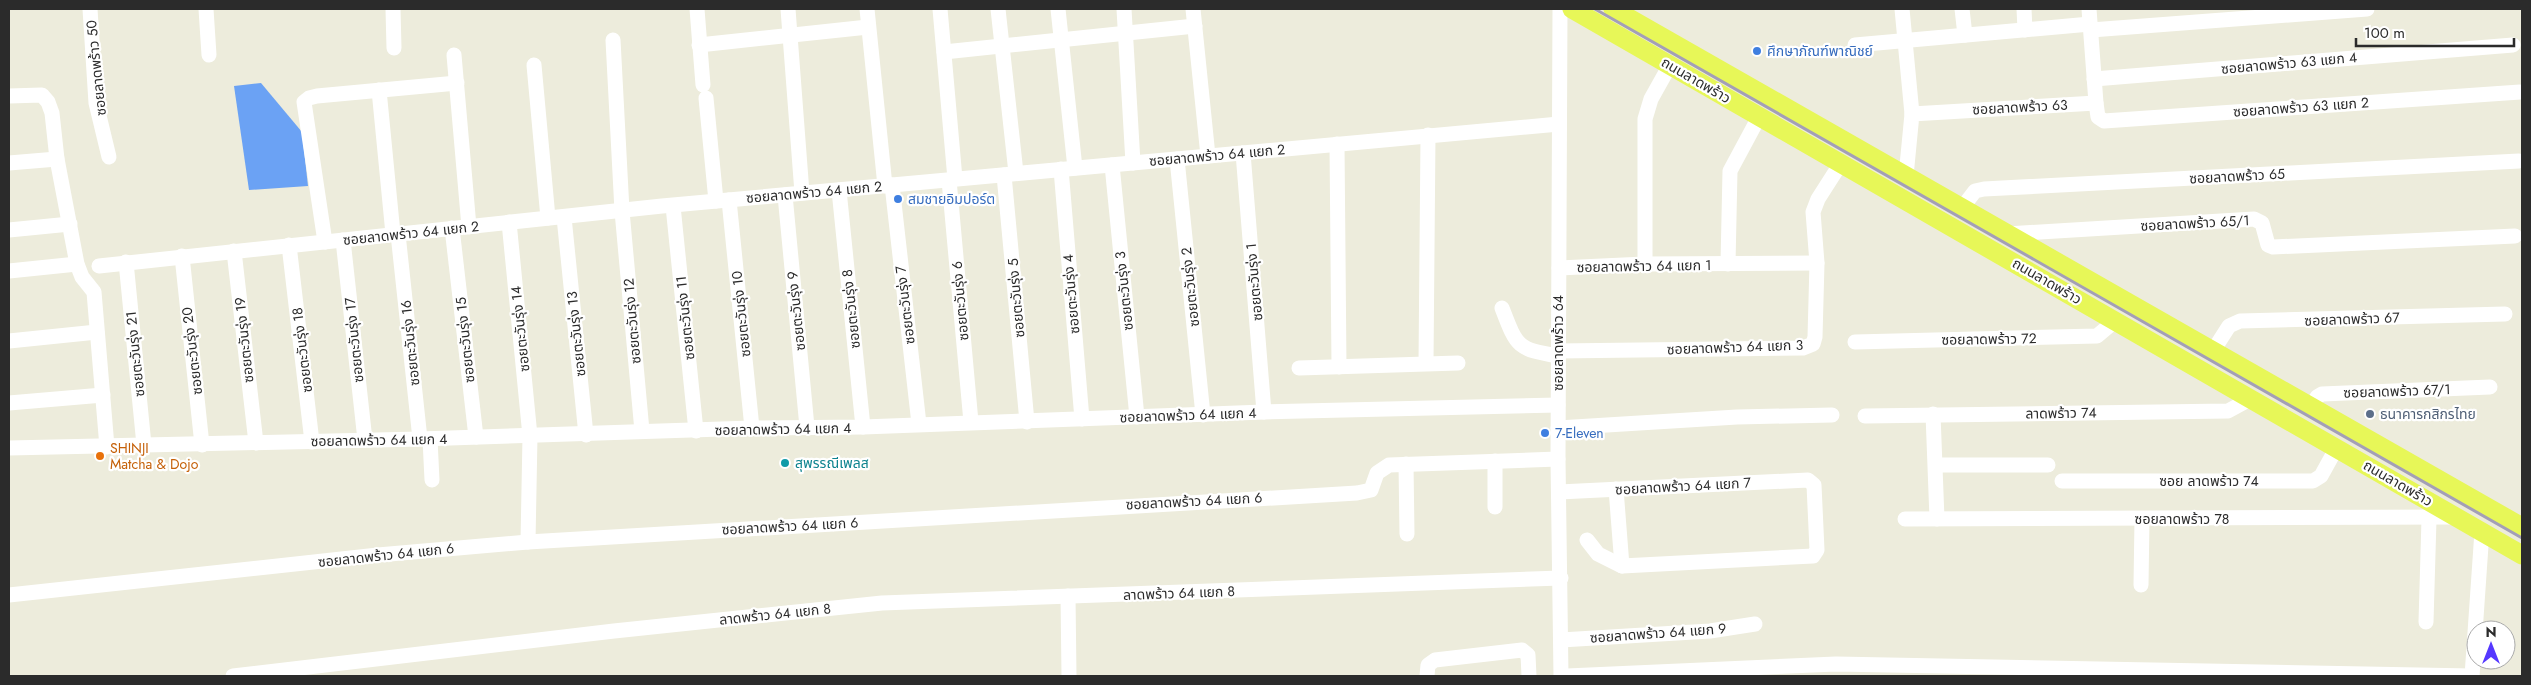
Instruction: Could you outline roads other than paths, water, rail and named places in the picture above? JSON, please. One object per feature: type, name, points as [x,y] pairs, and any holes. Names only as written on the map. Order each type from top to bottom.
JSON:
[{"type":"main road","name":"ถนนลาดพร้าว","points":[[1572,9],[2522,554]]},
{"type":"main road","name":"ถนนลาดพร้าว","points":[[1613,9],[2522,528]]},
{"type":"main road","points":[[2229,385],[2241,367]]},
{"type":"street","name":"ซอยลาดพร้าว 50","points":[[90,9],[96,103],[109,156]]},
{"type":"street","points":[[206,9],[209,55]]},
{"type":"street","points":[[393,9],[394,48]]},
{"type":"street","name":"ซอยตะวันรุ่ง 10","points":[[698,9],[698,46],[722,201],[752,428]]},
{"type":"street","points":[[788,9],[802,193]]},
{"type":"street","name":"ซอยตะวันรุ่ง 7","points":[[866,9],[919,424]]},
{"type":"street","name":"ซอยตะวันรุ่ง 6","points":[[940,9],[971,422]]},
{"type":"street","name":"ซอยตะวันรุ่ง 5","points":[[998,9],[1028,422]]},
{"type":"street","name":"ซอยตะวันรุ่ง 4","points":[[1058,9],[1082,419]]},
{"type":"street","points":[[1124,9],[1134,163]]},
{"type":"street","points":[[1193,9],[1208,156]]},
{"type":"street","name":"ซอยลาดพร้าว 64","points":[[1560,9],[1558,459],[1561,676]]},
{"type":"street","points":[[1902,9],[1912,114],[1906,176]]},
{"type":"street","points":[[1962,9],[1965,35]]},
{"type":"street","points":[[2024,9],[2026,30]]},
{"type":"street","points":[[2089,9],[2096,103]]},
{"type":"street","points":[[1855,45],[2026,30],[2366,9]]},
{"type":"street","points":[[944,52],[1195,26]]},
{"type":"street","points":[[698,46],[790,34],[868,27]]},
{"type":"street","name":"ซอยตะวันรุ่ง 12","points":[[613,40],[622,211],[642,431]]},
{"type":"street","name":"ซอยลาดพร้าว 63 แยก 4","points":[[2094,79],[2513,45]]},
{"type":"street","points":[[454,55],[469,227]]},
{"type":"street","points":[[534,65],[548,218]]},
{"type":"street","points":[[1645,264],[1645,119],[1651,99],[1670,65]]},
{"type":"street","points":[[324,242],[304,102],[309,98],[317,96],[456,83]]},
{"type":"street","name":"ซอยตะวันรุ่ง 16","points":[[379,90],[397,238],[432,480]]},
{"type":"street","name":"ซอยลาดพร้าว 63 แยก 2","points":[[2096,103],[2098,116],[2104,121],[2520,92]]},
{"type":"street","points":[[9,96],[42,95],[48,102],[52,113],[57,159],[77,264],[82,277],[94,292],[107,447]]},
{"type":"street","name":"ซอยลาดพร้าว 63","points":[[1912,114],[2096,103]]},
{"type":"street","points":[[1728,264],[1730,172],[1759,116]]},
{"type":"street","name":"ซอยลาดพร้าว 64 แยก 2","points":[[99,266],[234,251],[290,252],[324,242],[343,240],[454,236],[469,227],[509,222],[802,193],[1560,124]]},
{"type":"street","points":[[1426,363],[1428,135]]},
{"type":"street","points":[[1336,144],[1339,367]]},
{"type":"street","name":"ซอยตะวันรุ่ง 1","points":[[1243,152],[1264,412]]},
{"type":"street","points":[[9,163],[57,159]]},
{"type":"street","name":"ซอยตะวันรุ่ง 2","points":[[1177,159],[1204,414]]},
{"type":"street","name":"ซอยลาดพร้าว 65","points":[[1962,208],[1975,192],[1984,189],[2519,161]]},
{"type":"street","name":"ซอยลาดพร้าว 64 แยก 3","points":[[1502,308],[1518,343],[1527,351],[1558,353],[1803,348],[1813,344],[1816,337],[1817,263],[1813,212],[1818,199],[1841,163]]},
{"type":"street","name":"ซอยตะวันรุ่ง 3","points":[[1112,164],[1136,417]]},
{"type":"street","name":"ซอยตะวันรุ่ง 8","points":[[838,190],[863,427]]},
{"type":"street","name":"ซอยตะวันรุ่ง 9","points":[[785,195],[807,427]]},
{"type":"street","name":"ซอยตะวันรุ่ง 11","points":[[672,206],[696,431]]},
{"type":"street","name":"ซอยตะวันรุ่ง 13","points":[[564,217],[586,435]]},
{"type":"street","name":"ซอยลาดพร้าว 65/1","points":[[2008,234],[2254,220],[2262,224],[2268,245],[2273,248],[2515,236]]},
{"type":"street","name":"ซอยตะวันรุ่ง 14","points":[[509,222],[530,436],[528,542]]},
{"type":"street","points":[[9,230],[70,224]]},
{"type":"street","name":"ซอยตะวันรุ่ง 15","points":[[454,236],[476,437]]},
{"type":"street","name":"ซอยตะวันรุ่ง 17","points":[[343,240],[365,440]]},
{"type":"street","name":"ซอยตะวันรุ่ง 19","points":[[234,251],[255,436]]},
{"type":"street","name":"ซอยตะวันรุ่ง 18","points":[[290,252],[312,442]]},
{"type":"street","name":"ซอยตะวันรุ่ง 20","points":[[182,256],[202,445]]},
{"type":"street","name":"ซอยตะวันรุ่ง 21","points":[[126,262],[144,446]]},
{"type":"street","name":"ซอยลาดพร้าว 64 แยก 1","points":[[1559,268],[1645,264],[1817,263]]},
{"type":"street","points":[[9,271],[77,264]]},
{"type":"street","name":"ซอยลาดพร้าว 67","points":[[2213,351],[2229,326],[2240,321],[2506,314]]},
{"type":"street","name":"ซอยลาดพร้าว 72","points":[[1855,342],[2096,336],[2116,320]]},
{"type":"street","points":[[9,341],[97,332]]},
{"type":"street","points":[[1299,368],[1458,363]]},
{"type":"street","name":"ซอยลาดพร้าว 67/1","points":[[2311,407],[2322,394],[2490,387]]},
{"type":"street","points":[[9,403],[103,395]]},
{"type":"street","name":"ลาดพร้าว 74","points":[[1866,416],[2228,411],[2252,398]]},
{"type":"street","name":"ซอยลาดพร้าว 64 แยก 4","points":[[9,448],[202,445],[255,436],[312,442],[586,435],[642,431],[1028,422],[1264,412],[1558,405]]},
{"type":"street","points":[[1933,414],[1938,519]]},
{"type":"street","points":[[1558,428],[1737,417],[1832,415]]},
{"type":"street","name":"ซอย ลาดพร้าว 74","points":[[2062,482],[2313,481],[2322,476],[2337,447]]},
{"type":"street","name":"ซอยลาดพร้าว 64 แยก 6","points":[[9,595],[378,555],[528,542],[980,516],[1232,498],[1357,493],[1371,490],[1377,473],[1388,465],[1558,459]]},
{"type":"street","points":[[1495,461],[1495,507]]},
{"type":"street","points":[[1406,464],[1407,534]]},
{"type":"street","points":[[1936,465],[2048,465]]},
{"type":"street","name":"ซอยลาดพร้าว 64 แยก 7","points":[[1559,492],[1808,480],[1814,485],[1817,550],[1813,556],[1622,566]]},
{"type":"street","points":[[1616,489],[1622,566]]},
{"type":"street","name":"ซอยลาดพร้าว 78","points":[[1905,519],[2429,519],[2458,517]]},
{"type":"street","points":[[2141,585],[2142,519]]},
{"type":"street","points":[[2426,622],[2429,519]]},
{"type":"street","points":[[1567,676],[1836,664],[2072,673],[2472,676],[2482,531]]},
{"type":"street","points":[[1587,540],[1598,554],[1622,566]]},
{"type":"street","name":"ลาดพร้าว 64 แยก 8","points":[[233,676],[614,631],[882,604],[1561,578]]},
{"type":"street","points":[[1068,596],[1069,676]]},
{"type":"street","name":"ซอยลาดพร้าว 64 แยก 9","points":[[1561,640],[1710,631],[1755,624]]},
{"type":"street","points":[[1427,676],[1428,665],[1435,660],[1522,650],[1528,655],[1529,676]]},
{"type":"water","points":[[261,83],[302,132],[308,186],[249,190],[234,86]]},
{"type":"railway","points":[[1595,9],[2522,538]]},
{"type":"place","name":"ศึกษาภัณฑ์พาณิชย์","points":[[1757,51]]},
{"type":"place","name":"สมชายอิมปอร์ต","points":[[898,199]]},
{"type":"place","name":"ธนาคารกสิกรไทย","points":[[2370,414]]},
{"type":"place","name":"7-Eleven","points":[[1545,433]]},
{"type":"place","name":"SHINJI Matcha & Dojo","points":[[100,456]]},
{"type":"place","name":"สุพรรณีเพลส","points":[[785,463]]}]
